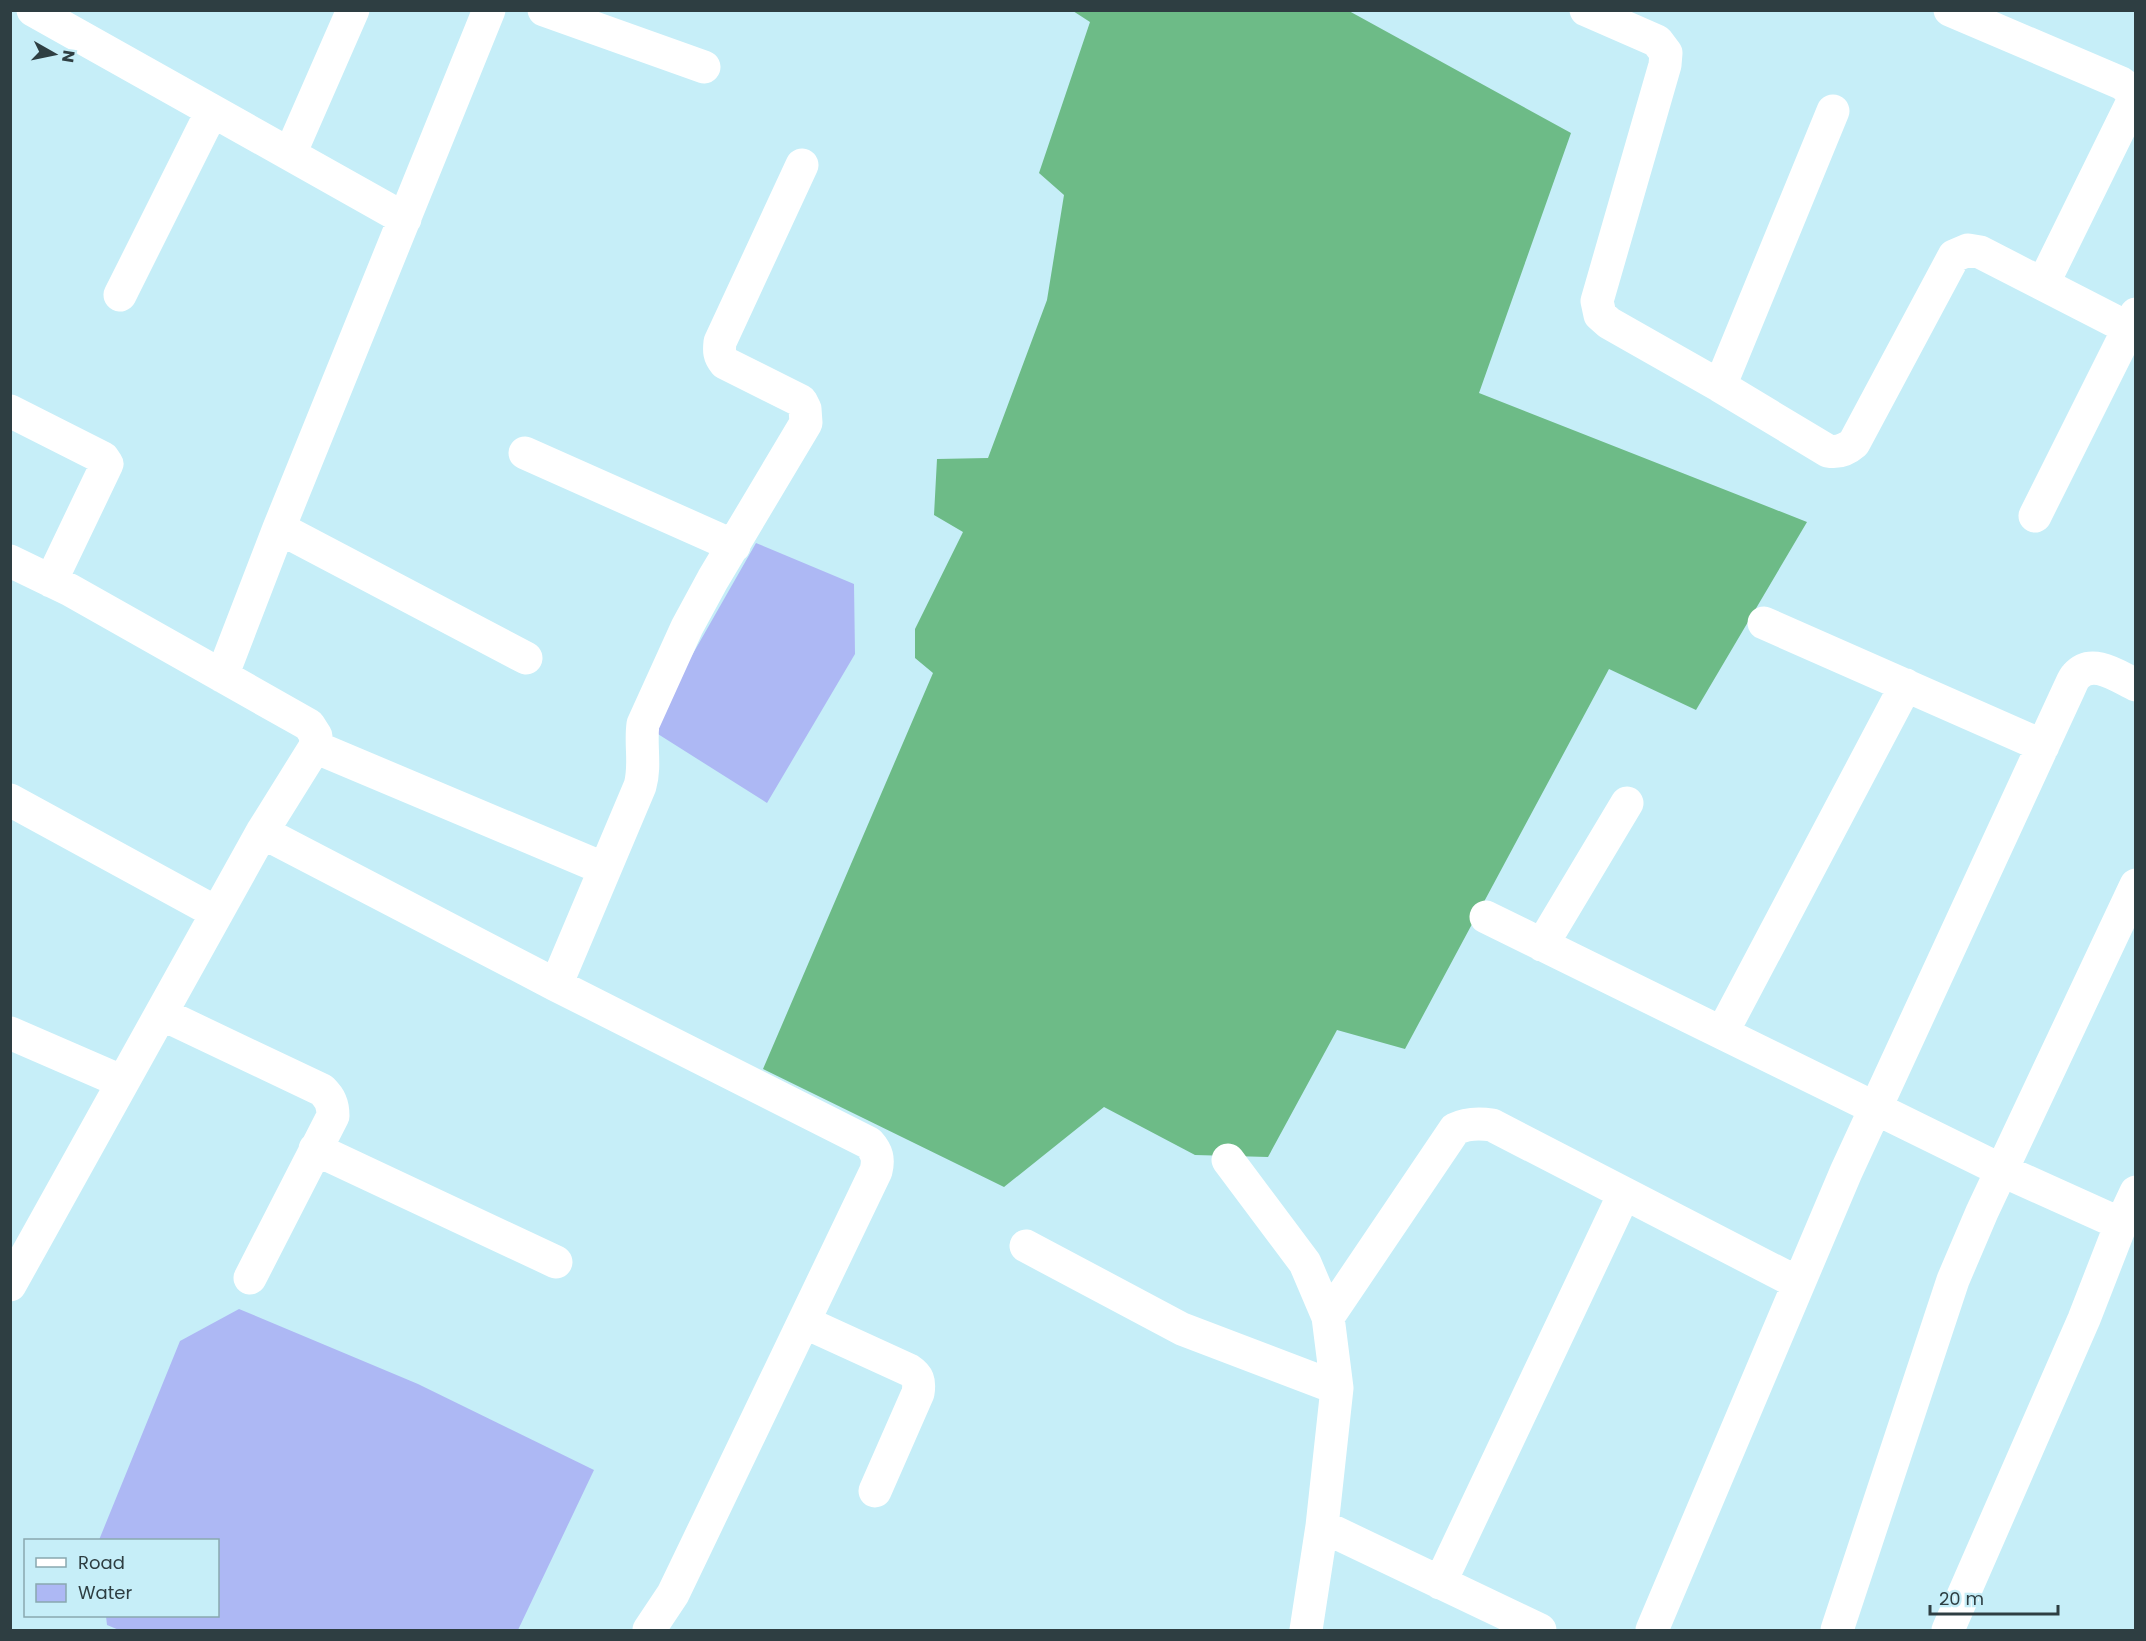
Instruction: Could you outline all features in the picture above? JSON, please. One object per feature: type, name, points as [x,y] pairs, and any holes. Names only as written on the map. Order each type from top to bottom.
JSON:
[{"type":"street","points":[[33,10],[405,219]]},
{"type":"street","points":[[290,154],[352,10]]},
{"type":"street","points":[[222,676],[279,528],[489,10]]},
{"type":"street","points":[[544,10],[704,67]]},
{"type":"street","points":[[1586,10],[1657,41],[1666,53],[1665,65],[1597,301],[1600,315],[1828,451],[1840,451],[1854,443],[1954,256],[1968,250],[1980,252],[2133,325],[2036,516]]},
{"type":"street","points":[[1950,10],[2121,83],[2127,87],[2133,98],[2043,284]]},
{"type":"street","points":[[120,295],[212,111]]},
{"type":"street","points":[[1720,386],[1833,111]]},
{"type":"street","points":[[556,985],[643,774],[643,724],[687,627],[806,423],[805,408],[801,401],[725,363],[720,357],[720,342],[802,165]]},
{"type":"street","points":[[10,411],[103,458],[107,464],[51,581]]},
{"type":"street","points":[[525,453],[734,546]]},
{"type":"street","points":[[279,528],[526,658]]},
{"type":"street","points":[[10,561],[51,581],[309,725],[316,736],[315,747],[262,832],[10,1285]]},
{"type":"street","points":[[1764,623],[2043,746]]},
{"type":"street","points":[[1652,1630],[1798,1283],[1876,1108],[2076,676],[2088,668],[2100,668],[2136,685]]},
{"type":"street","points":[[1722,1033],[1906,685]]},
{"type":"street","points":[[315,747],[604,869]]},
{"type":"street","points":[[10,800],[217,912]]},
{"type":"street","points":[[1542,945],[1628,803]]},
{"type":"street","points":[[262,832],[556,985],[869,1143],[875,1150],[878,1158],[876,1171],[673,1594],[649,1630]]},
{"type":"street","points":[[1837,1630],[1953,1280],[2001,1170],[2136,885]]},
{"type":"street","points":[[1486,917],[2001,1170],[2121,1224]]},
{"type":"street","points":[[162,1014],[322,1090],[330,1098],[333,1116],[250,1278]]},
{"type":"street","points":[[10,1033],[123,1082]]},
{"type":"street","points":[[1329,1317],[1455,1129],[1464,1125],[1492,1125],[1798,1283]]},
{"type":"street","points":[[315,1149],[556,1262]]},
{"type":"street","points":[[1228,1160],[1305,1263],[1329,1317],[1337,1388],[1308,1630]]},
{"type":"street","points":[[1948,1630],[2084,1319],[2136,1192]]},
{"type":"street","points":[[1440,1583],[1624,1194]]},
{"type":"street","points":[[1026,1246],[1182,1329],[1337,1388]]},
{"type":"street","points":[[804,1322],[909,1370],[917,1376],[918,1393],[875,1491]]},
{"type":"street","points":[[1322,1526],[1540,1630]]},
{"type":"green space","points":[[1073,11],[1349,11],[1571,133],[1479,393],[1807,522],[1696,710],[1609,669],[1405,1049],[1337,1030],[1268,1157],[1195,1155],[1104,1107],[1004,1187],[763,1069],[933,673],[915,658],[915,629],[963,532],[934,515],[937,459],[988,458],[1047,300],[1064,195],[1039,173],[1090,22]]},
{"type":"water","points":[[756,543],[854,584],[855,654],[767,803],[650,729]]},
{"type":"water","points":[[239,1309],[418,1384],[594,1470],[518,1630],[119,1630],[107,1625],[106,1617],[219,1617],[219,1539],[99,1539],[180,1341]]}]
